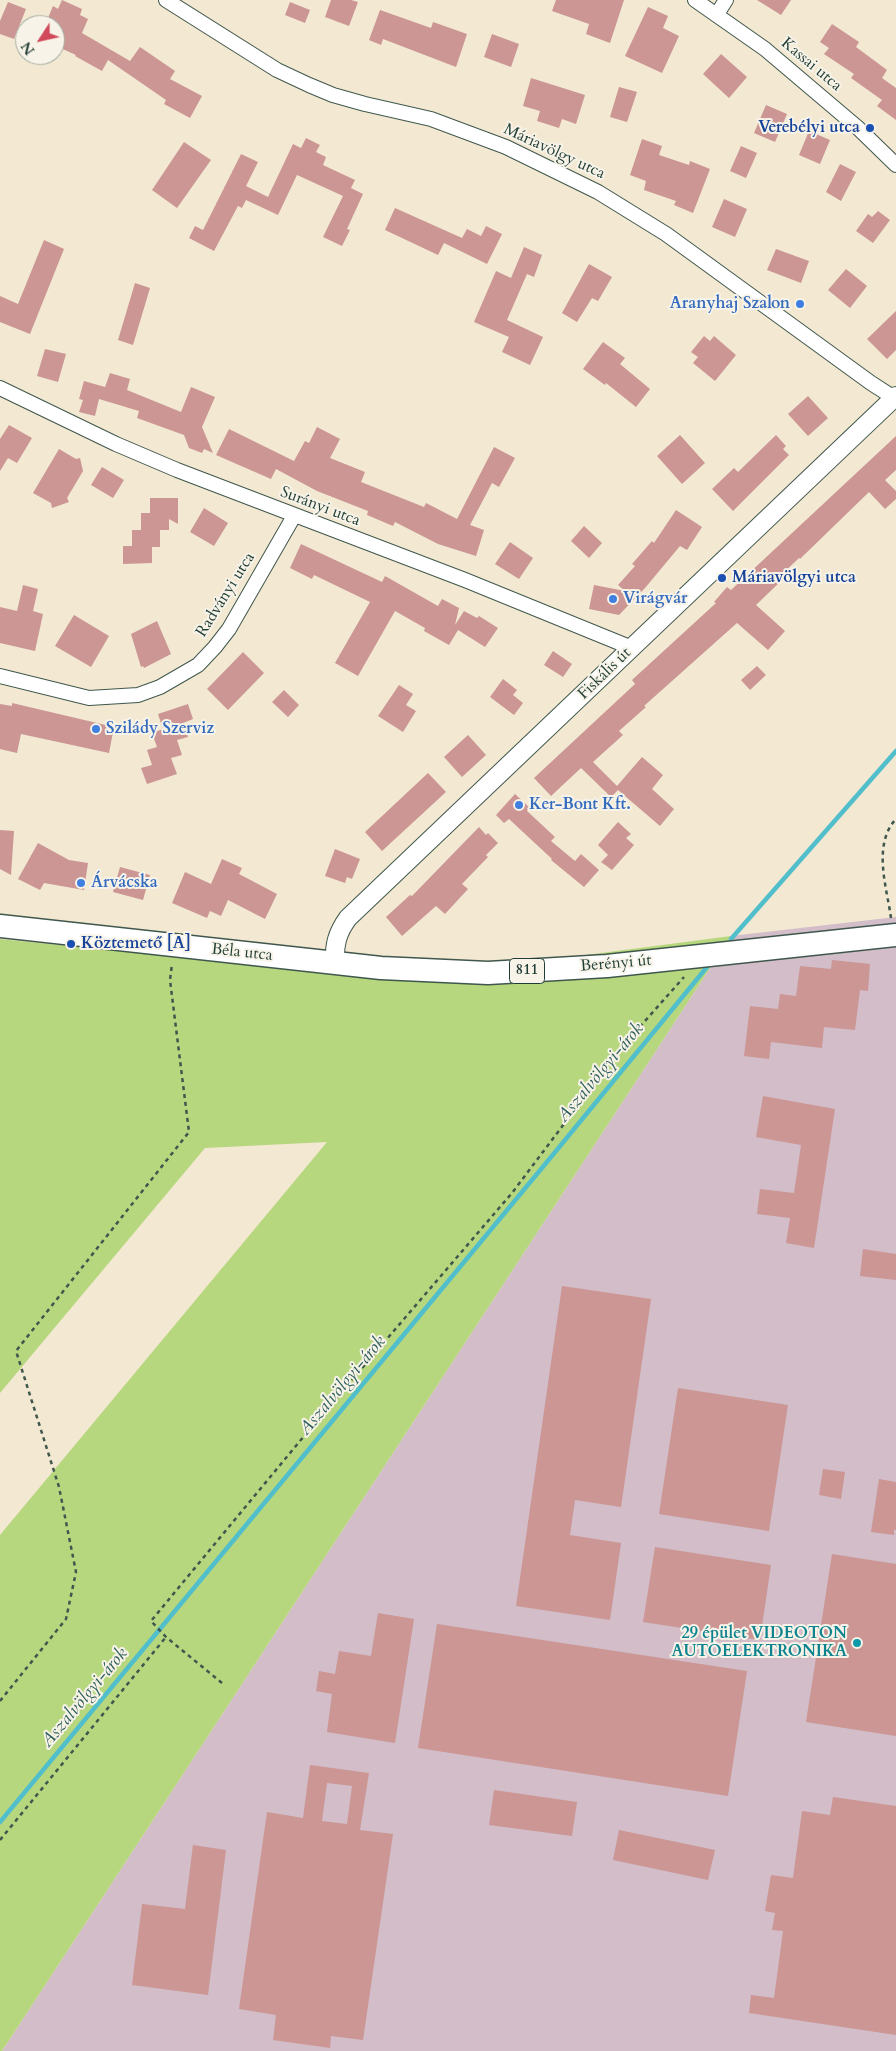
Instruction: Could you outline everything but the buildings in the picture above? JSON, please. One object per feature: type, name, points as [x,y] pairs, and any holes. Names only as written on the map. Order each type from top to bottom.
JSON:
[{"type":"main road","name":"Béla utca","points":[[0,926],[335,964]]},
{"type":"main road","name":"Berényi út","points":[[335,964],[435,972],[498,973],[607,966],[895,936]]},
{"type":"street","name":"Máriavölgy utca","points":[[166,0],[277,70],[309,85],[341,97],[431,119],[506,147],[598,192],[666,234],[871,383],[895,398]]},
{"type":"street","name":"Kassai utca","points":[[695,0],[765,49],[857,126],[896,165]]},
{"type":"street","points":[[717,14],[726,0]]},
{"type":"street","name":"Surányi utca","points":[[0,388],[116,444],[294,516],[465,580],[632,648]]},
{"type":"street","name":"Fiskális út","points":[[335,964],[334,950],[336,939],[348,918],[895,398]]},
{"type":"street","name":"Radványi utca","points":[[0,676],[89,698],[138,694],[160,687],[198,665],[215,647],[229,629],[294,516]]},
{"type":"path","points":[[895,936],[882,859],[884,841],[891,824],[896,819]]},
{"type":"path","points":[[222,1684],[166,1637],[151,1621],[314,1424],[512,1193],[622,1047],[684,977]]},
{"type":"path","points":[[0,1701],[66,1619],[76,1572],[58,1487],[16,1351],[189,1132],[170,980]]},
{"type":"path","points":[[0,1840],[166,1637]]},
{"type":"shaded area","points":[[896,917],[896,2051],[2,2051],[731,936]]},
{"type":"green space","points":[[731,936],[2,2051],[0,2051],[0,1535],[327,1142],[205,1148],[0,1393],[0,939],[256,965],[448,973]]},
{"type":"waterway","name":"Aszalvölgyi-árok","points":[[731,939],[896,751]]},
{"type":"waterway","name":"Aszalvölgyi-árok","points":[[0,1822],[707,967]]},
{"type":"place","name":"Verebélyi utca","points":[[870,128]]},
{"type":"place","name":"Aranyhaj Szalon","points":[[800,304]]},
{"type":"place","name":"Máriavölgyi utca","points":[[722,578]]},
{"type":"place","name":"Virágvár","points":[[613,599]]},
{"type":"place","name":"Szilády Szerviz","points":[[96,729]]},
{"type":"place","name":"Ker-Bont Kft.","points":[[519,805]]},
{"type":"place","name":"Árvácska","points":[[81,883]]},
{"type":"place","name":"Köztemető [A]","points":[[71,944]]},
{"type":"place","name":"29 épület VIDEOTON AUTOELEKTRONIKA","points":[[857,1643]]}]
